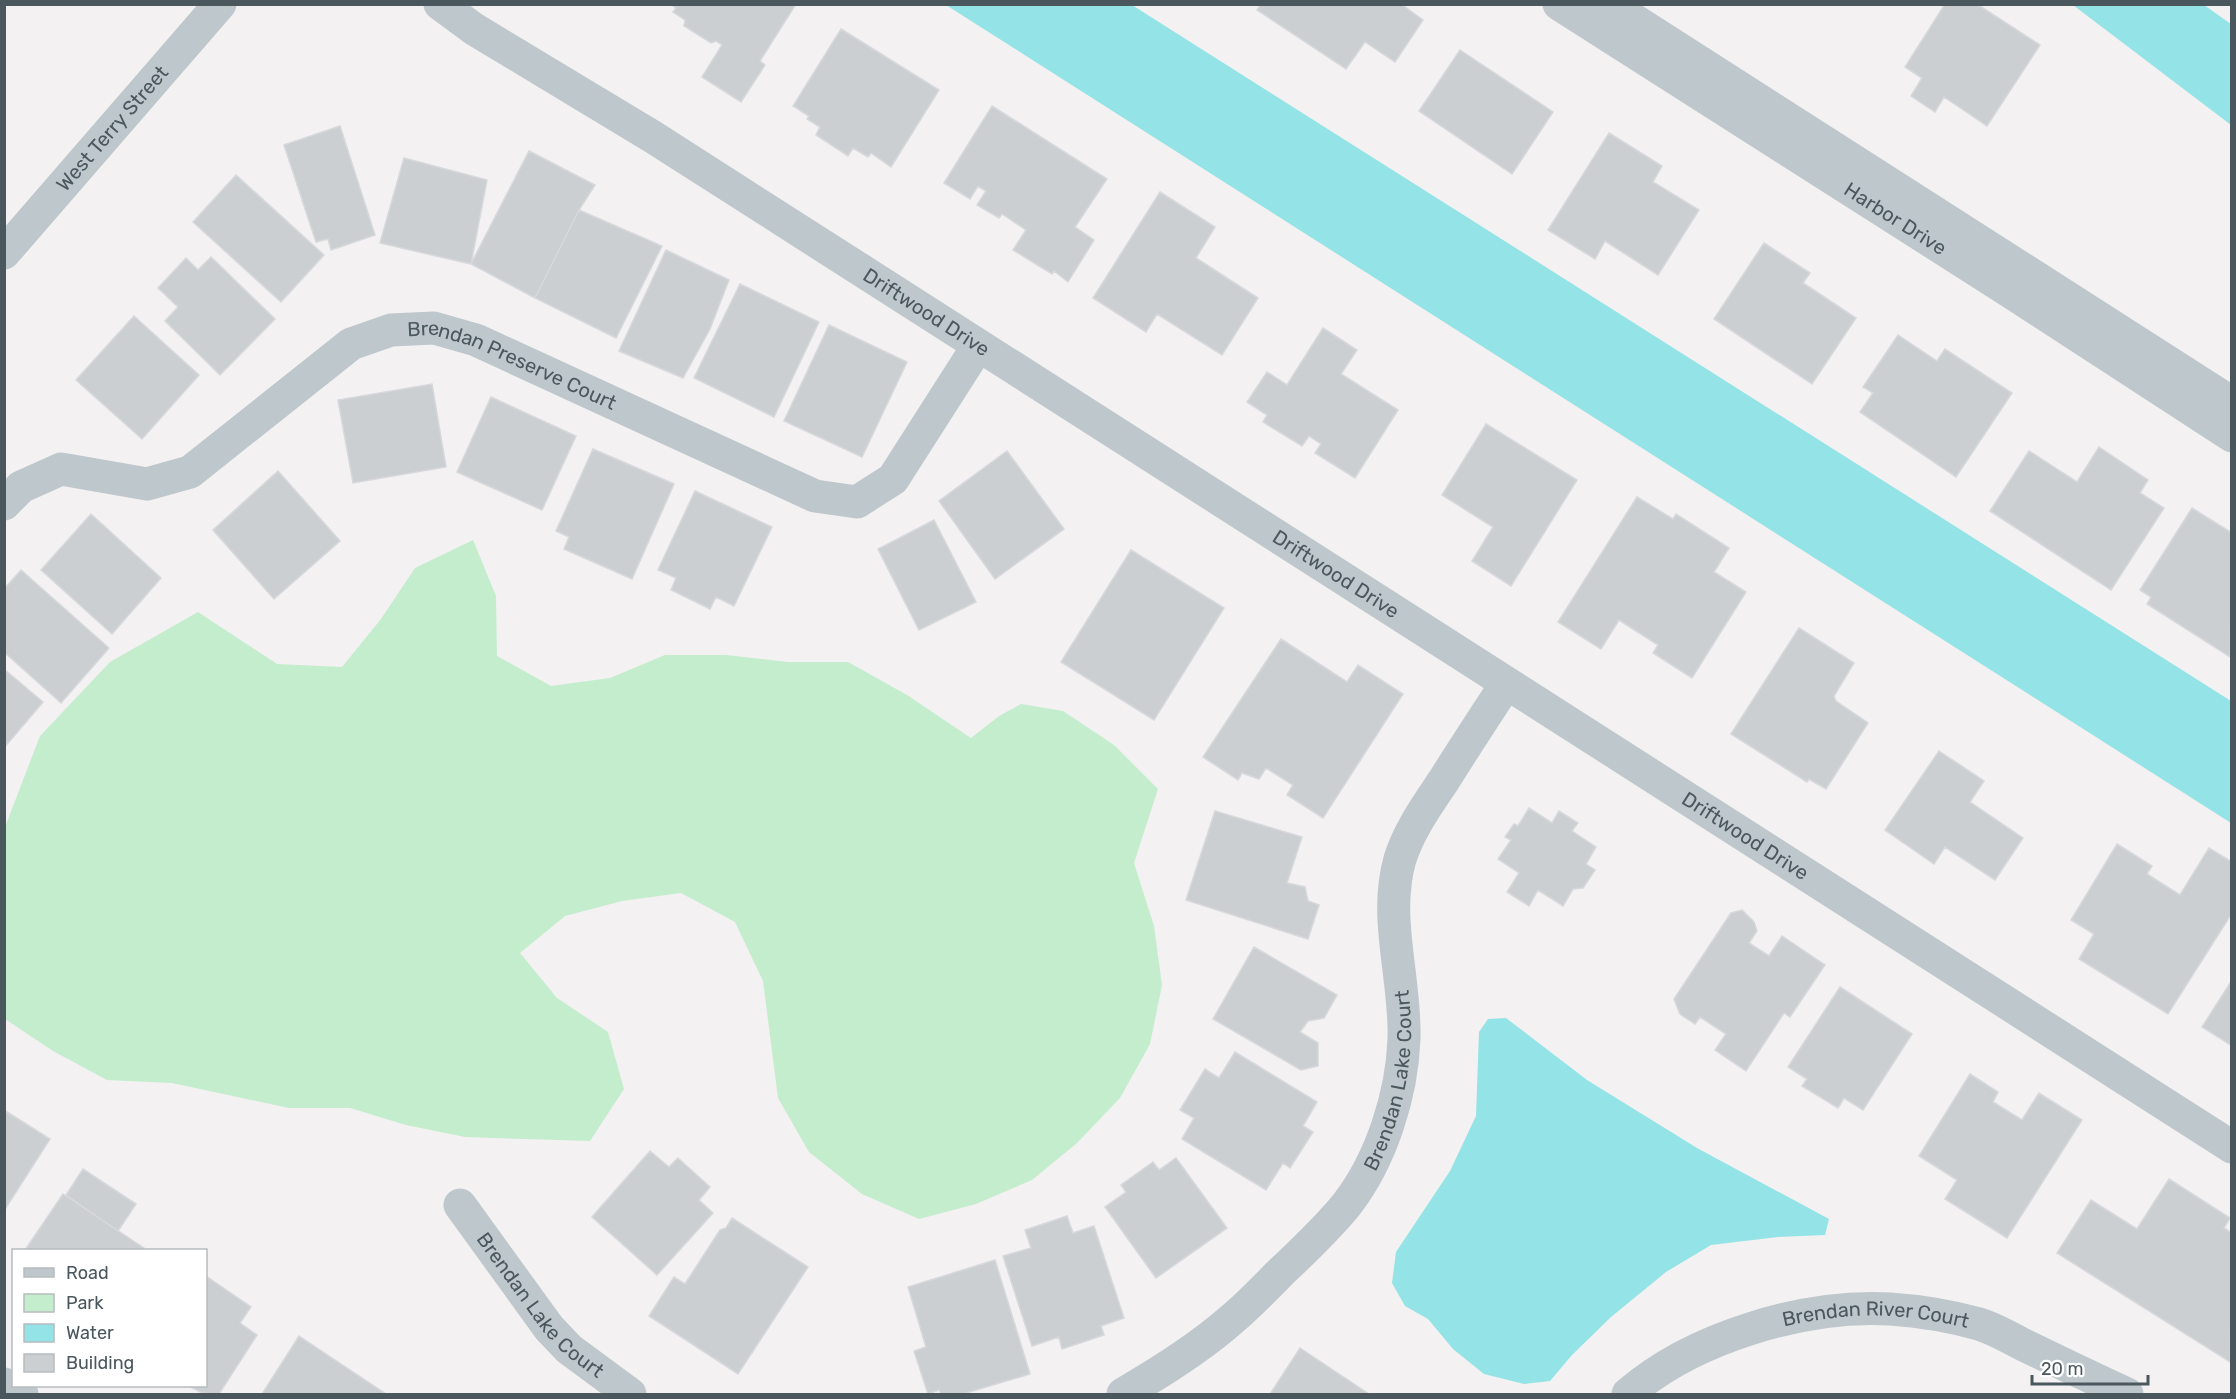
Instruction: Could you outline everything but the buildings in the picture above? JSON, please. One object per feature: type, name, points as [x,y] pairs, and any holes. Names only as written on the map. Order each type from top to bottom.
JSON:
[{"type":"street","name":"West Terry Street","points":[[4,253],[220,4]]},
{"type":"street","name":"Driftwood Drive","points":[[440,4],[474,29],[653,137],[2232,1147]]},
{"type":"street","name":"Harbor Drive","points":[[1558,4],[2003,287],[2232,436]]},
{"type":"street","name":"Harbor Drive","points":[[1609,4],[2232,404]]},
{"type":"street","name":"Brendan Preserve Court","points":[[4,504],[21,488],[61,469],[147,484],[190,472],[351,344],[391,330],[434,328],[476,340],[815,496],[857,502],[893,479],[978,346]]},
{"type":"street","name":"Brendan Lake Court","points":[[1123,1395],[1180,1360],[1232,1320],[1318,1237],[1347,1204],[1370,1166],[1386,1126],[1398,1084],[1404,1041],[1403,998],[1395,941],[1393,899],[1400,858],[1418,820],[1506,684]]},
{"type":"street","name":"Brendan Lake Court","points":[[460,1205],[549,1328],[569,1349],[630,1395]]},
{"type":"street","name":"Brendan River Court","points":[[1628,1395],[1669,1365],[1707,1345],[1748,1330],[1794,1317],[1841,1310],[1888,1309],[1935,1314],[1982,1325],[2127,1395]]},
{"type":"street","points":[[4,1384],[22,1395]]},
{"type":"green space","points":[[473,540],[496,596],[497,656],[551,686],[610,678],[665,655],[726,655],[788,662],[848,662],[907,695],[971,738],[999,716],[1021,704],[1063,711],[1114,745],[1158,789],[1134,863],[1154,926],[1162,985],[1150,1044],[1120,1098],[1077,1143],[1032,1180],[976,1204],[919,1219],[862,1194],[809,1152],[778,1098],[763,981],[735,922],[681,893],[622,901],[565,916],[520,953],[557,998],[608,1032],[624,1089],[590,1141],[465,1137],[406,1125],[350,1108],[289,1108],[172,1083],[107,1080],[53,1051],[5,1019],[5,827],[40,736],[110,662],[198,612],[277,664],[342,667],[381,619],[415,568]]},
{"type":"water","points":[[946,5],[1132,5],[2231,701],[2231,823]]},
{"type":"water","points":[[2073,5],[2204,5],[2231,24],[2231,125]]},
{"type":"water","points":[[1506,1018],[1587,1080],[1697,1148],[1829,1219],[1825,1235],[1778,1237],[1711,1245],[1666,1272],[1611,1317],[1572,1355],[1550,1381],[1524,1384],[1484,1374],[1453,1349],[1428,1319],[1405,1306],[1392,1283],[1396,1252],[1450,1171],[1476,1116],[1479,1032],[1488,1019]]}]
